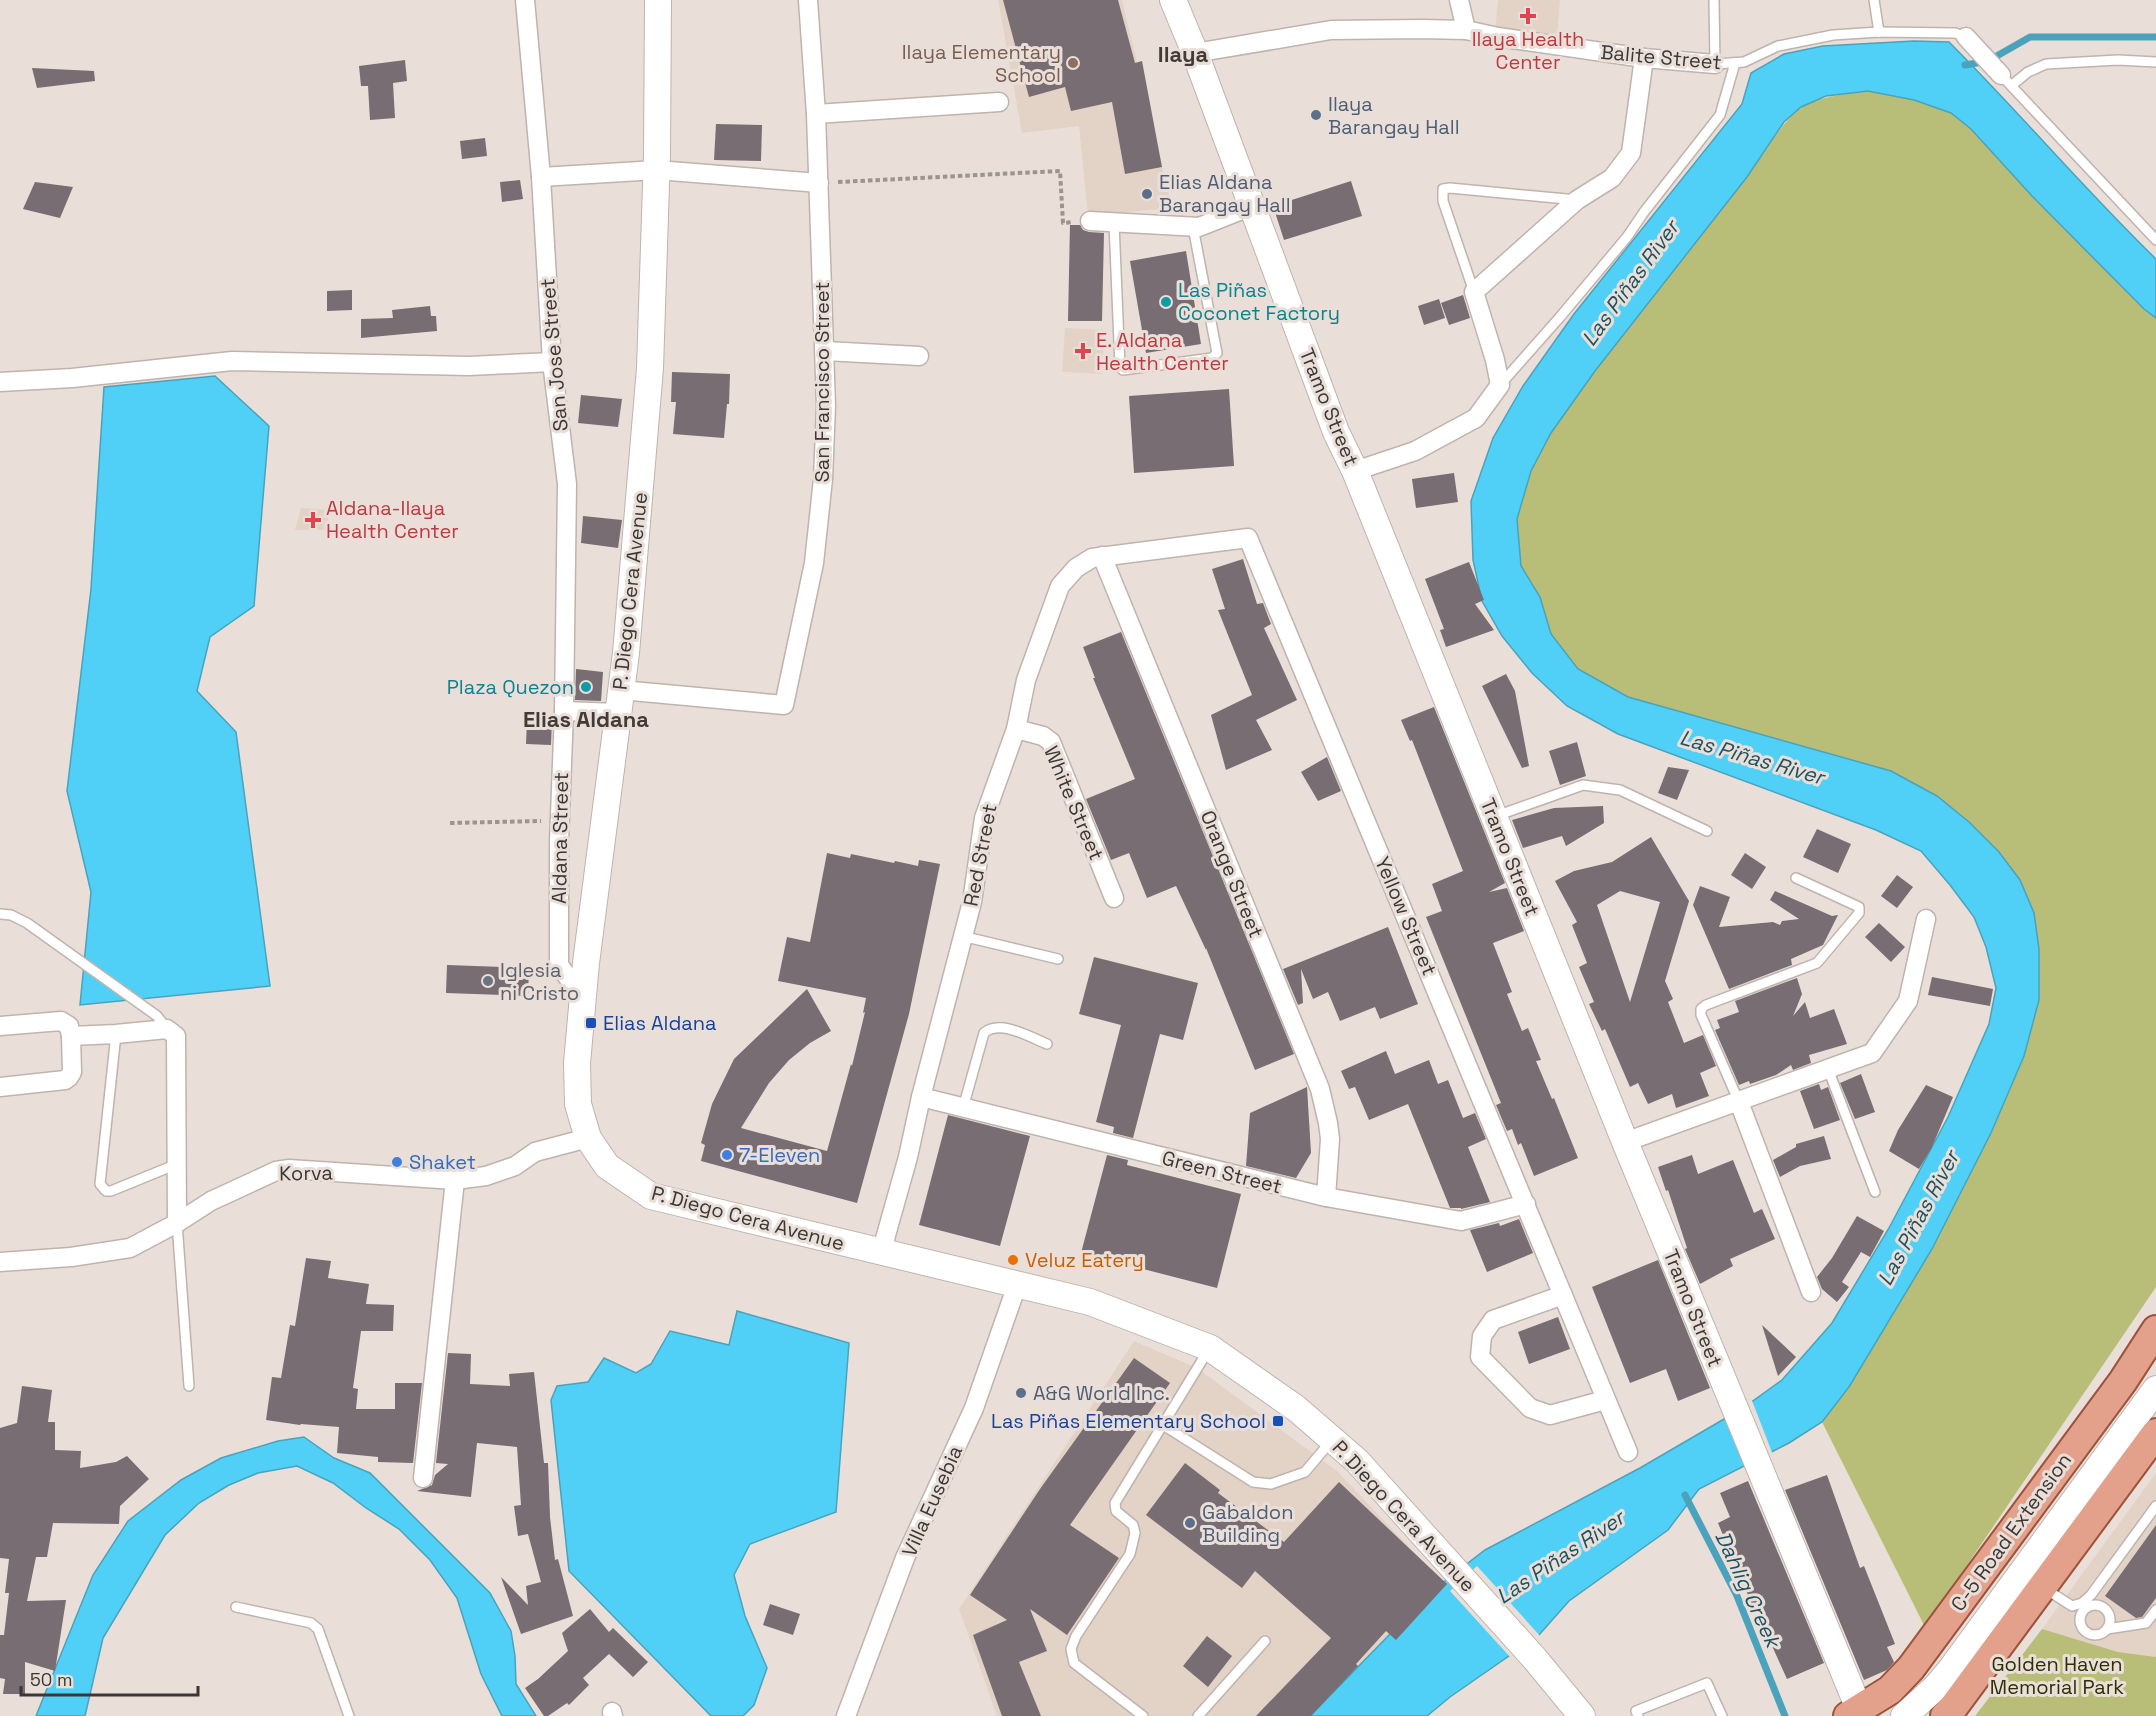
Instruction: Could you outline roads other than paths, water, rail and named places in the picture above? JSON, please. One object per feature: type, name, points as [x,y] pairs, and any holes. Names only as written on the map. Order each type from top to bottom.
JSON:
[{"type":"main road","name":"P. Diego Cera Avenue","points":[[658,0],[657,170],[650,368],[626,653],[582,997],[577,1063],[578,1104],[588,1138],[607,1166],[651,1196],[1090,1302],[1210,1348],[1297,1409],[1357,1461],[1535,1659],[1582,1716]]},
{"type":"main road","name":"Tramo Street","points":[[1173,0],[1195,53],[1336,432],[1355,471],[1625,1142],[1764,1479],[1856,1714]]},
{"type":"main road","name":"C-5 Road Extension","points":[[1856,1714],[1890,1690],[1911,1668],[2123,1380],[2156,1329]]},
{"type":"main road","name":"C-5 Road Extension","points":[[1904,1716],[1928,1695],[1951,1669],[2152,1395]]},
{"type":"main road","points":[[1953,1714],[2042,1587],[2153,1444]]},
{"type":"street","name":"San Jose Street","points":[[525,0],[541,177],[552,362],[567,484],[564,711]]},
{"type":"street","name":"San Francisco Street","points":[[619,702],[784,705],[814,563],[823,478],[826,406],[816,114],[808,0]]},
{"type":"street","points":[[1459,0],[1466,30]]},
{"type":"street","name":"Balite Street","points":[[1195,53],[1331,30],[1422,28],[1466,30],[1498,37],[1644,58],[1715,64]]},
{"type":"street","name":"Balite Street","points":[[1966,37],[2007,80]]},
{"type":"street","points":[[1355,471],[1414,451],[1476,418],[1500,385],[1495,360],[1474,292],[1577,200],[1612,178],[1631,153],[1644,58]]},
{"type":"street","points":[[816,114],[999,102]]},
{"type":"street","points":[[541,177],[657,170],[819,183]]},
{"type":"street","points":[[1090,221],[1199,226],[1252,206]]},
{"type":"street","points":[[825,351],[919,356]]},
{"type":"street","points":[[0,382],[72,378],[232,361],[469,366],[552,362]]},
{"type":"street","name":"Red Street","points":[[881,1253],[908,1157],[921,1097],[972,902],[984,818],[1016,729],[1026,680],[1060,586],[1076,568],[1092,558],[1248,538]]},
{"type":"street","name":"Yellow Street","points":[[1248,538],[1628,1452]]},
{"type":"street","name":"Orange Street","points":[[1102,556],[1320,1089],[1330,1139],[1326,1197]]},
{"type":"street","points":[[564,711],[619,702]]},
{"type":"street","name":"Aldana Street","points":[[564,711],[559,821],[559,965],[582,997]]},
{"type":"street","name":"White Street","points":[[1016,729],[1043,736],[1051,742],[1114,898]]},
{"type":"street","points":[[1625,1142],[1872,1053],[1908,1001],[1926,918]]},
{"type":"street","points":[[0,1026],[61,1021],[69,1026],[72,1036],[72,1072],[65,1080],[0,1088]]},
{"type":"street","points":[[72,1036],[116,1035],[167,1029],[176,1036],[177,1223]]},
{"type":"street","name":"Green Street","points":[[921,1097],[1326,1197],[1461,1221],[1526,1204]]},
{"type":"street","points":[[1739,1102],[1811,1292]]},
{"type":"street","name":"Korva","points":[[0,1262],[71,1257],[130,1248],[177,1223],[211,1201],[276,1171],[289,1169],[455,1180],[486,1176],[514,1166],[535,1152],[588,1138]]},
{"type":"street","points":[[423,1478],[455,1180]]},
{"type":"street","name":"Villa Eusebia","points":[[846,1716],[905,1558],[974,1408],[1017,1285]]},
{"type":"street","points":[[1563,1295],[1493,1320],[1482,1336],[1480,1357],[1530,1408],[1550,1415],[1605,1400]]},
{"type":"lane","points":[[1714,0],[1715,64]]},
{"type":"lane","points":[[1874,0],[1879,32]]},
{"type":"lane","name":"Balite Street","points":[[1715,64],[1744,62],[1778,46],[1833,35],[1879,32],[1955,33],[1966,37]]},
{"type":"lane","points":[[2156,62],[2118,60],[2046,64],[2007,80],[2156,240]]},
{"type":"lane","points":[[1500,385],[1627,237],[1650,203],[1720,116],[1735,63]]},
{"type":"lane","points":[[1474,292],[1443,201],[1443,189],[1577,200]]},
{"type":"lane","points":[[1113,223],[1120,367],[1123,370],[1212,358],[1217,353],[1193,226]]},
{"type":"lane","points":[[1494,817],[1583,785],[1620,790],[1707,831]]},
{"type":"lane","points":[[1739,1102],[1701,1016],[1701,1009],[1706,1005],[1817,963],[1859,913],[1859,907],[1796,878]]},
{"type":"lane","points":[[0,914],[11,915],[27,923],[157,1016],[167,1029]]},
{"type":"lane","points":[[962,936],[1058,959]]},
{"type":"lane","points":[[963,1108],[984,1033],[990,1028],[1000,1026],[1047,1044]]},
{"type":"lane","points":[[116,1035],[100,1184],[106,1191],[111,1191],[177,1164]]},
{"type":"lane","points":[[1828,1069],[1875,1192]]},
{"type":"lane","points":[[177,1223],[189,1386]]},
{"type":"lane","points":[[1143,1716],[1074,1663],[1071,1649],[1076,1636],[1130,1554],[1135,1533],[1133,1525],[1116,1511],[1115,1503],[1210,1348]]},
{"type":"lane","points":[[1163,1425],[1253,1482],[1271,1484],[1305,1472],[1333,1439]]},
{"type":"lane","points":[[2072,1606],[2082,1603],[2091,1595],[2156,1506]]},
{"type":"lane","points":[[2042,1587],[2084,1611]]},
{"type":"lane","points":[[2107,1629],[2110,1620],[2104,1608],[2096,1605],[2084,1611],[2081,1616],[2082,1626],[2088,1634],[2098,1635],[2107,1629],[2146,1623],[2156,1610]]},
{"type":"lane","points":[[236,1607],[311,1623],[318,1629],[349,1716]]},
{"type":"lane","points":[[1198,1716],[1265,1641]]},
{"type":"lane","points":[[1638,1716],[1636,1711],[1707,1683],[1722,1716]]},
{"type":"water","name":"Las Piñas River","points":[[1914,41],[1949,42],[2156,259],[2156,318],[2144,309],[2032,196],[1971,129],[1951,113],[1914,100],[1868,91],[1826,96],[1801,107],[1784,122],[1747,177],[1595,371],[1551,433],[1531,471],[1517,519],[1521,566],[1540,597],[1551,634],[1578,669],[1628,697],[1891,771],[1937,796],[1969,822],[1999,852],[2020,880],[2034,913],[2039,949],[2039,1000],[2024,1056],[1991,1133],[1932,1249],[1849,1387],[1822,1422],[1789,1443],[1699,1489],[1668,1530],[1569,1601],[1539,1635],[1450,1697],[1427,1716],[1310,1716],[1433,1590],[1485,1550],[1640,1468],[1743,1408],[1782,1380],[1832,1323],[1889,1228],[1948,1117],[1989,1024],[1996,988],[1986,947],[1974,917],[1921,851],[1876,830],[1618,734],[1567,706],[1532,673],[1502,636],[1482,601],[1473,560],[1471,501],[1493,438],[1523,386],[1574,314],[1742,104],[1751,73],[1784,54],[1823,46]]},
{"type":"water","points":[[215,376],[269,426],[254,606],[210,637],[197,691],[236,732],[270,986],[80,1005],[91,892],[67,791],[91,589],[104,387]]},
{"type":"water","points":[[737,1311],[849,1343],[836,1512],[750,1544],[734,1575],[745,1616],[767,1668],[754,1705],[743,1716],[711,1716],[569,1571],[551,1400],[557,1386],[588,1382],[604,1358],[636,1373],[651,1364],[670,1331],[729,1345]]},
{"type":"water","points":[[304,1437],[334,1458],[370,1473],[490,1593],[511,1631],[516,1684],[536,1716],[502,1716],[481,1674],[457,1598],[430,1560],[399,1529],[333,1483],[297,1466],[258,1473],[229,1485],[199,1503],[165,1535],[103,1638],[85,1716],[36,1716],[93,1575],[128,1521],[181,1480],[221,1458],[278,1441]]},
{"type":"waterway","points":[[1965,65],[1988,61],[2030,37],[2156,37]]},
{"type":"waterway","name":"Dahlig Creek","points":[[1685,1495],[1737,1596],[1785,1716]]},
{"type":"place","name":"Ilaya Health Center","points":[[1528,16]]},
{"type":"place","name":"Ilaya Elementary School","points":[[1073,63]]},
{"type":"place","name":"Ilaya Barangay Hall","points":[[1316,115]]},
{"type":"place","name":"Elias Aldana Barangay Hall","points":[[1147,194]]},
{"type":"place","name":"Las Piñas Coconet Factory","points":[[1166,302]]},
{"type":"place","name":"E. Aldana Health Center","points":[[1083,351]]},
{"type":"place","name":"Aldana-Ilaya Health Center","points":[[313,520]]},
{"type":"place","name":"Plaza Quezon","points":[[586,687]]},
{"type":"place","name":"Iglesia ni Cristo","points":[[488,981]]},
{"type":"place","name":"Elias Aldana","points":[[591,1023]]},
{"type":"place","name":"7-Eleven","points":[[727,1155]]},
{"type":"place","name":"Shaket","points":[[397,1162]]},
{"type":"place","name":"Veluz Eatery","points":[[1013,1260]]},
{"type":"place","name":"A&G World Inc.","points":[[1021,1393]]},
{"type":"place","name":"Las Piñas Elementary School","points":[[1278,1421]]},
{"type":"place","name":"Gabaldon Building","points":[[1190,1523]]},
{"type":"district","name":"Ilaya","points":[[1183,54]]},
{"type":"district","name":"Elias Aldana","points":[[586,719]]},
{"type":"park label","name":"Golden Haven Memorial Park","points":[[2057,1676]]}]
